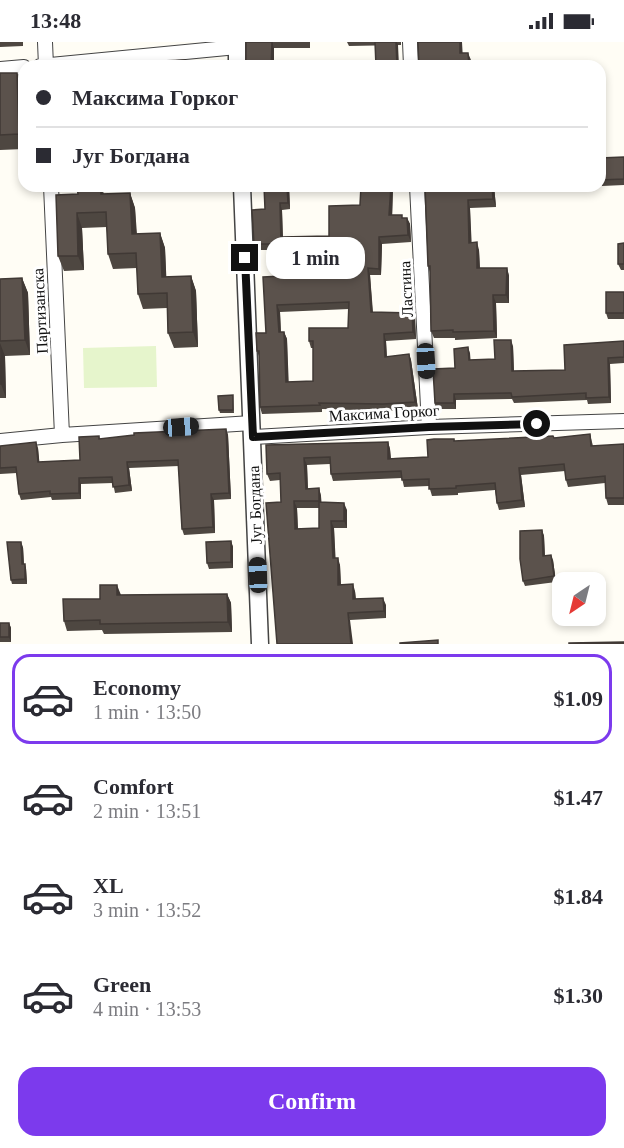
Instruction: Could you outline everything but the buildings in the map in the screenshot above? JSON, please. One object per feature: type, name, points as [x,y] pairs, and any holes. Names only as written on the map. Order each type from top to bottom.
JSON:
[{"type":"street","points":[[45,42],[46,60]]},
{"type":"street","points":[[410,42],[411,60]]},
{"type":"street","points":[[98,60],[237,44],[237,60]]},
{"type":"street","points":[[0,69],[18,68]]},
{"type":"street","name":"Партизанска","points":[[51,192],[62,435]]},
{"type":"street","name":"Југ Богдана","points":[[242,192],[260,644]]},
{"type":"street","name":"Ластина","points":[[417,192],[429,427]]},
{"type":"street","name":"Максима Горког","points":[[0,441],[62,435],[624,421]]},
{"type":"green space","points":[[156,346],[157,387],[84,388],[83,348]]},
{"type":"route","points":[[245,258],[253,437],[429,427],[537,424]]}]
